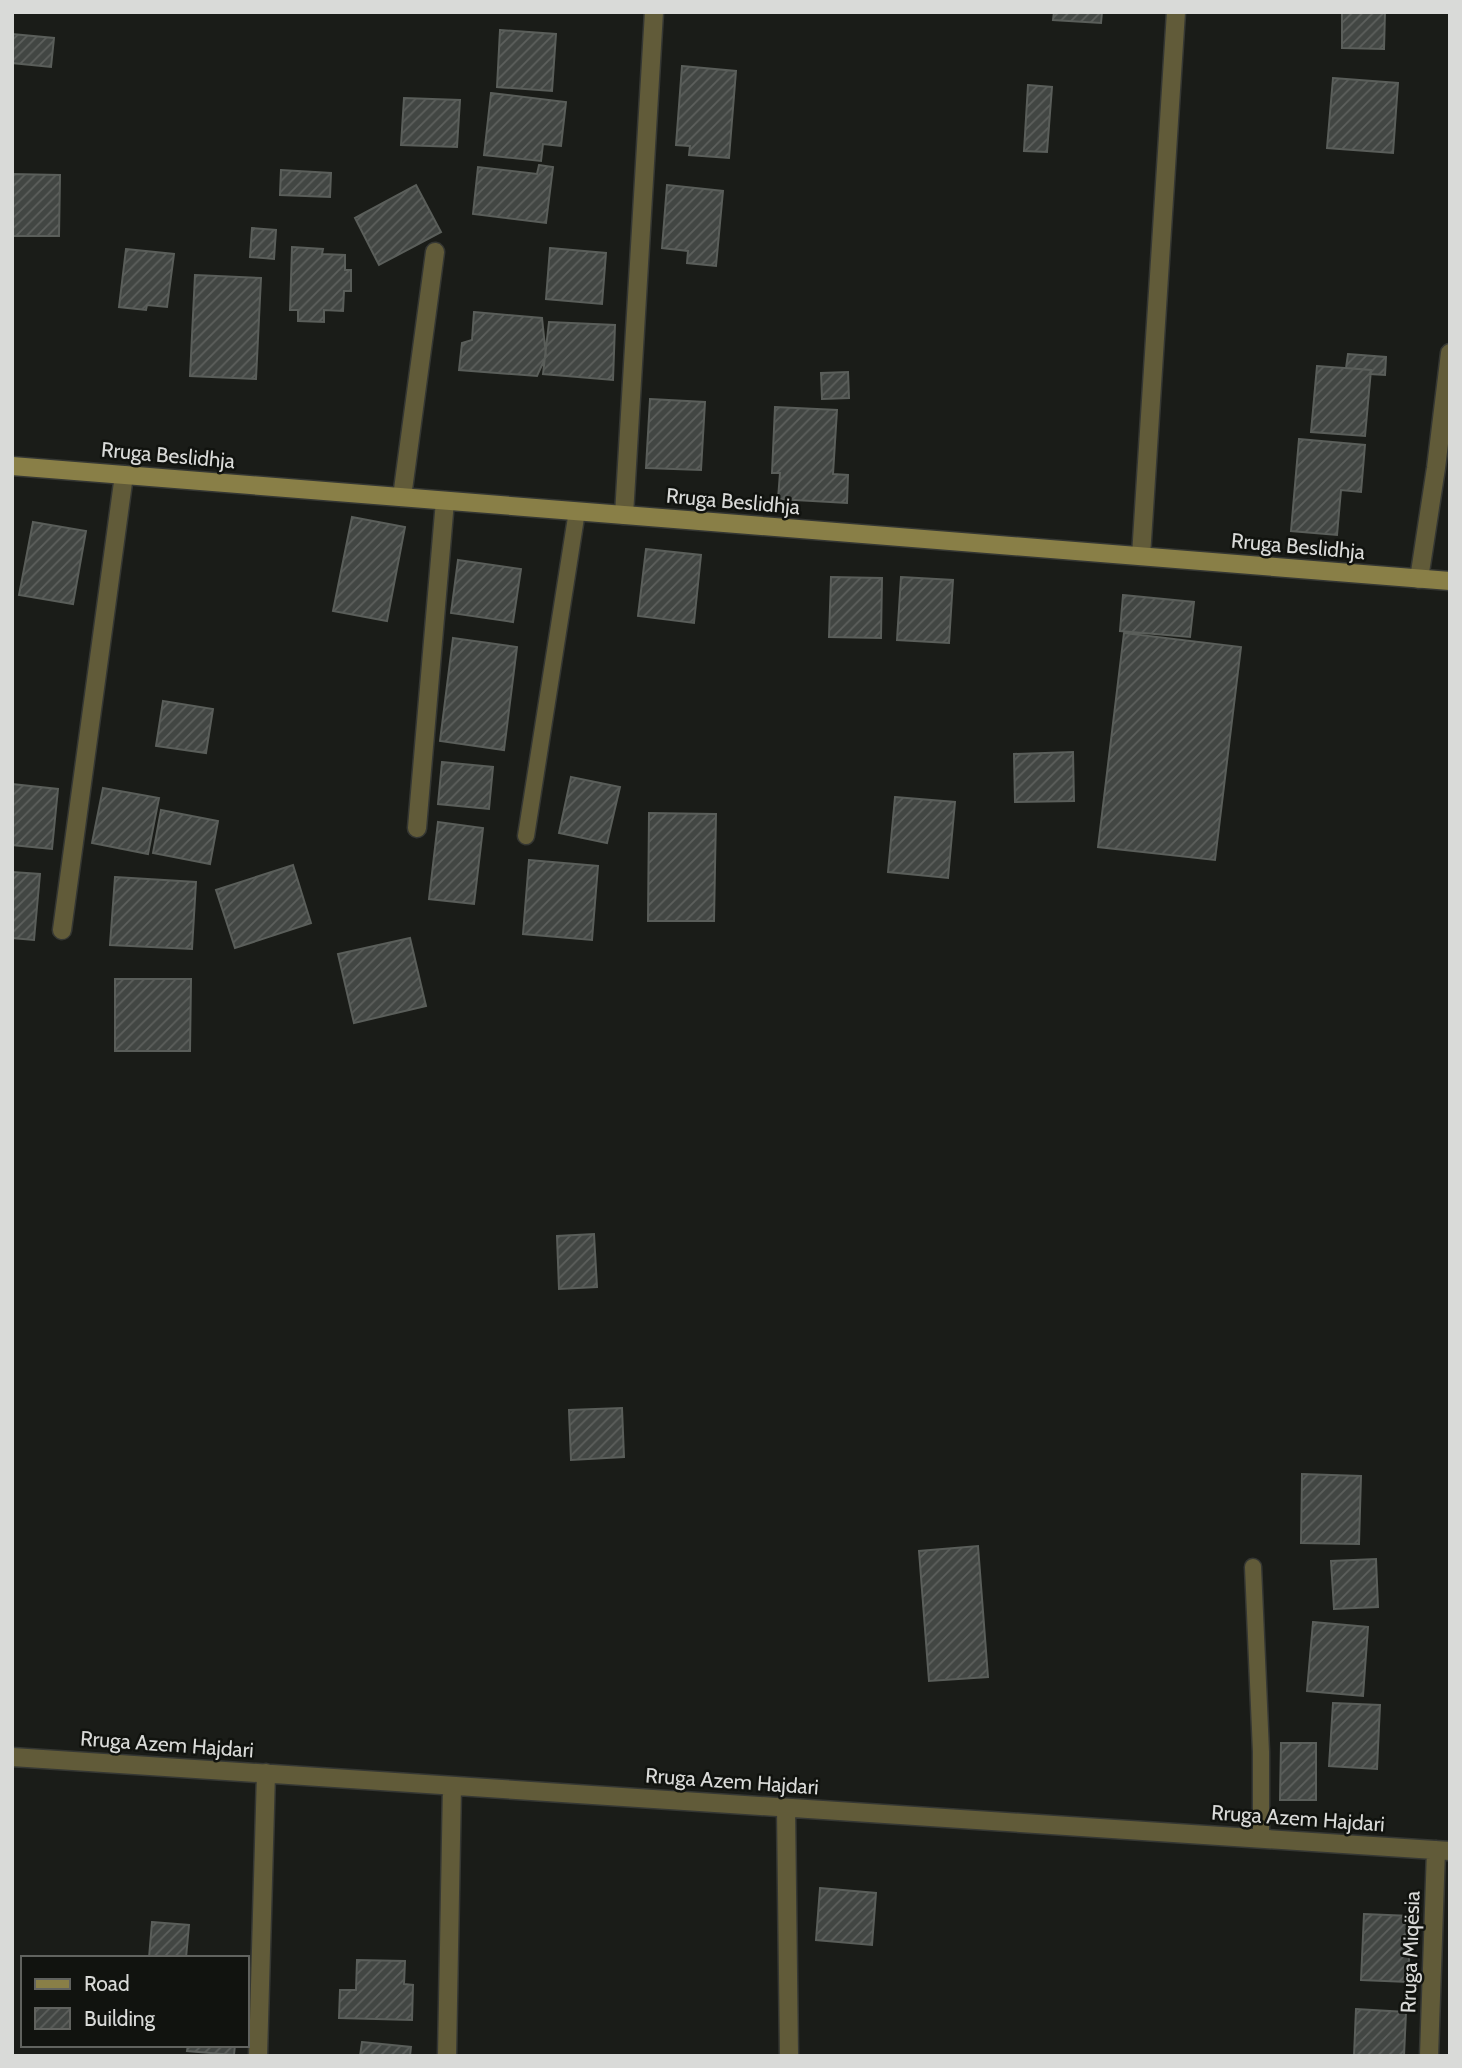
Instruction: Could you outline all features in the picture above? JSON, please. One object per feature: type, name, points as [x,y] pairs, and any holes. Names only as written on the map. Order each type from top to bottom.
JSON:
[{"type":"main road","name":"Rruga Beslidhja","points":[[12,466],[1450,582]]},
{"type":"street","points":[[624,515],[654,12]]},
{"type":"street","points":[[1141,556],[1176,12]]},
{"type":"street","points":[[402,497],[435,252]]},
{"type":"street","points":[[1419,579],[1450,353]]},
{"type":"street","points":[[62,930],[124,475]]},
{"type":"street","points":[[417,828],[445,500]]},
{"type":"street","name":"Rruga Azem Hajdari","points":[[13,1752],[452,1786],[1443,1851]]},
{"type":"street","points":[[258,2056],[266,1773]]},
{"type":"street","points":[[447,2056],[452,1786]]},
{"type":"street","points":[[786,1808],[789,2056]]},
{"type":"street","name":"Rruga Miqësia","points":[[1429,2056],[1443,1851]]},
{"type":"lane","points":[[526,836],[577,511]]},
{"type":"lane","points":[[1252,1567],[1261,1752],[1262,1839]]},
{"type":"building","points":[[1054,12],[1102,12],[1101,23],[1053,20]]},
{"type":"building","points":[[1342,12],[1385,12],[1384,49],[1342,48]]},
{"type":"building","points":[[500,30],[556,34],[552,91],[497,87]]},
{"type":"building","points":[[12,34],[54,38],[51,67],[12,63]]},
{"type":"building","points":[[682,66],[736,71],[729,158],[689,155],[690,146],[676,145]]},
{"type":"building","points":[[1333,78],[1398,83],[1393,153],[1327,148]]},
{"type":"building","points":[[1028,85],[1052,87],[1047,152],[1024,151]]},
{"type":"building","points":[[491,93],[566,102],[561,146],[543,144],[541,161],[484,155]]},
{"type":"building","points":[[404,98],[460,100],[457,147],[401,145]]},
{"type":"building","points":[[539,165],[553,167],[546,223],[473,214],[478,167],[537,174]]},
{"type":"building","points":[[281,170],[331,173],[330,197],[280,195]]},
{"type":"building","points":[[12,174],[60,175],[59,236],[12,236]]},
{"type":"building","points":[[416,185],[441,232],[379,265],[355,218]]},
{"type":"building","points":[[667,185],[723,191],[716,266],[687,263],[688,251],[662,248]]},
{"type":"building","points":[[252,228],[276,230],[274,259],[250,257]]},
{"type":"building","points":[[292,247],[323,249],[322,254],[345,255],[345,270],[351,270],[351,291],[344,291],[343,311],[324,310],[324,322],[298,321],[298,310],[290,310]]},
{"type":"building","points":[[550,248],[606,253],[602,304],[546,299]]},
{"type":"building","points":[[126,249],[174,254],[167,307],[147,305],[146,310],[119,307]]},
{"type":"building","points":[[195,275],[261,278],[256,379],[190,376]]},
{"type":"building","points":[[474,312],[542,318],[546,356],[537,376],[459,370],[462,343],[472,340]]},
{"type":"building","points":[[549,322],[615,325],[613,380],[543,374]]},
{"type":"building","points":[[1348,354],[1386,357],[1385,375],[1370,374],[1371,370],[1346,368]]},
{"type":"building","points":[[1317,366],[1371,370],[1365,436],[1311,432]]},
{"type":"building","points":[[848,372],[849,398],[822,399],[821,373]]},
{"type":"building","points":[[650,399],[705,402],[701,470],[646,468]]},
{"type":"building","points":[[775,407],[837,410],[833,474],[848,475],[847,503],[778,499],[780,473],[772,473]]},
{"type":"building","points":[[1299,439],[1365,445],[1361,492],[1341,490],[1337,535],[1291,531]]},
{"type":"building","points":[[352,517],[405,527],[387,621],[333,611]]},
{"type":"building","points":[[33,522],[86,531],[73,604],[19,595]]},
{"type":"building","points":[[646,549],[701,555],[694,623],[638,616]]},
{"type":"building","points":[[458,560],[521,569],[513,622],[451,613]]},
{"type":"building","points":[[831,577],[882,578],[881,638],[829,637]]},
{"type":"building","points":[[901,577],[953,580],[949,643],[897,640]]},
{"type":"building","points":[[1123,595],[1194,602],[1190,637],[1120,631]]},
{"type":"building","points":[[1124,633],[1241,647],[1215,860],[1098,847]]},
{"type":"building","points":[[453,638],[517,647],[504,750],[440,741]]},
{"type":"building","points":[[163,701],[213,709],[206,753],[156,746]]},
{"type":"building","points":[[1073,752],[1074,801],[1015,802],[1014,754]]},
{"type":"building","points":[[442,762],[493,767],[489,809],[438,804]]},
{"type":"building","points":[[571,777],[620,787],[607,843],[559,833]]},
{"type":"building","points":[[12,784],[58,789],[52,849],[12,845]]},
{"type":"building","points":[[103,788],[159,798],[148,854],[92,843]]},
{"type":"building","points":[[895,797],[955,802],[948,878],[888,872]]},
{"type":"building","points":[[161,810],[218,821],[210,864],[153,853]]},
{"type":"building","points":[[649,813],[716,814],[714,921],[648,921]]},
{"type":"building","points":[[438,822],[483,828],[474,904],[429,899]]},
{"type":"building","points":[[529,860],[598,866],[592,940],[523,934]]},
{"type":"building","points":[[293,865],[311,923],[235,948],[216,890]]},
{"type":"building","points":[[12,872],[40,874],[34,940],[12,938]]},
{"type":"building","points":[[115,877],[196,882],[192,949],[110,945]]},
{"type":"building","points":[[410,938],[426,1006],[354,1023],[338,954]]},
{"type":"building","points":[[115,979],[191,979],[190,1051],[115,1051]]},
{"type":"building","points":[[594,1234],[597,1287],[559,1289],[557,1236]]},
{"type":"building","points":[[622,1408],[624,1457],[571,1460],[569,1410]]},
{"type":"building","points":[[1302,1474],[1361,1476],[1359,1544],[1301,1543]]},
{"type":"building","points":[[978,1546],[988,1677],[929,1681],[919,1551]]},
{"type":"building","points":[[1376,1559],[1378,1607],[1334,1609],[1331,1561]]},
{"type":"building","points":[[1313,1622],[1368,1627],[1363,1696],[1307,1691]]},
{"type":"building","points":[[1333,1703],[1380,1705],[1377,1769],[1329,1766]]},
{"type":"building","points":[[1281,1743],[1316,1743],[1316,1800],[1280,1800]]},
{"type":"building","points":[[820,1888],[876,1893],[872,1945],[816,1940]]},
{"type":"building","points":[[1364,1914],[1411,1916],[1408,1982],[1361,1980]]},
{"type":"building","points":[[152,1922],[189,1925],[186,1956],[149,1956]]},
{"type":"building","points":[[357,1960],[405,1961],[404,1984],[413,1985],[412,2020],[339,2018],[340,1990],[356,1990]]},
{"type":"building","points":[[1356,2009],[1406,2012],[1404,2056],[1354,2056]]},
{"type":"building","points":[[362,2042],[411,2047],[410,2056],[360,2056]]},
{"type":"building","points":[[188,2047],[235,2047],[234,2055],[187,2051]]}]
